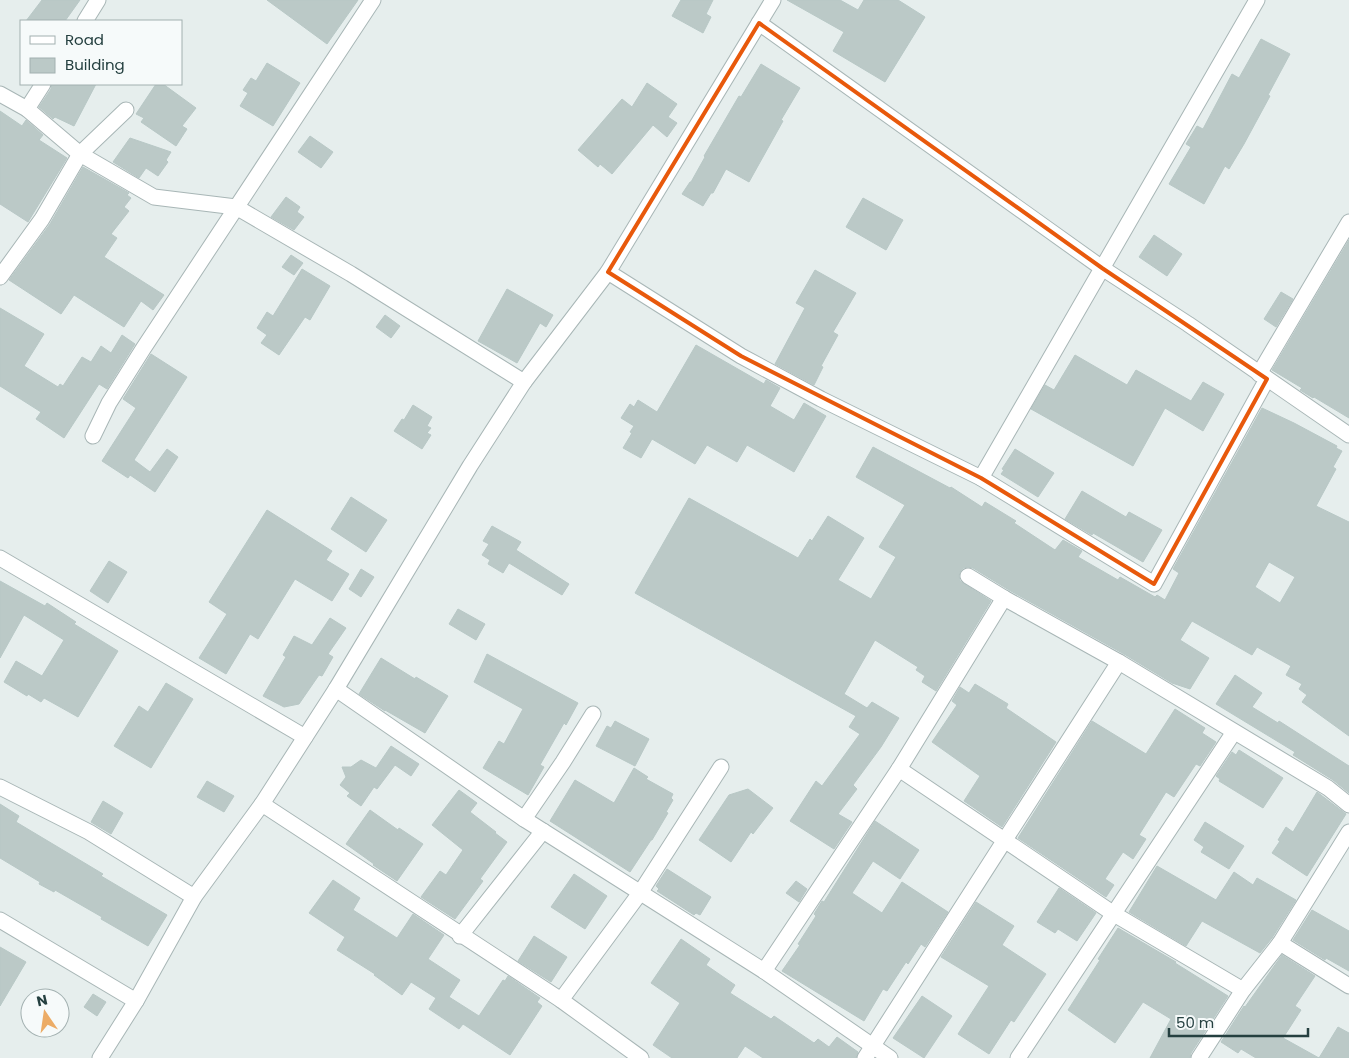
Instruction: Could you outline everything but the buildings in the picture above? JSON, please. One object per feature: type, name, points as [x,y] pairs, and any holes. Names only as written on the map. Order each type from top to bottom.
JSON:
[{"type":"street","points":[[86,20],[98,0]]},
{"type":"street","points":[[93,436],[124,380],[373,0]]},
{"type":"street","points":[[100,1058],[136,1001],[194,897],[262,804],[336,689],[470,466],[524,382],[608,272],[773,0]]},
{"type":"street","points":[[980,478],[1257,0]]},
{"type":"street","points":[[759,23],[1102,268],[1188,324],[1349,435]]},
{"type":"street","points":[[27,109],[42,85]]},
{"type":"street","points":[[0,94],[27,109],[80,154],[154,197],[236,207],[351,274],[524,382]]},
{"type":"street","points":[[0,275],[42,219],[80,154],[126,110]]},
{"type":"street","points":[[608,272],[749,360],[820,400],[980,478],[1154,584],[1263,376],[1349,222]]},
{"type":"street","points":[[0,558],[305,737]]},
{"type":"street","points":[[968,576],[1119,662],[1328,788],[1349,805]]},
{"type":"street","points":[[764,970],[899,769],[1004,598]]},
{"type":"street","points":[[868,1052],[1119,662]]},
{"type":"street","points":[[336,689],[524,819],[640,894],[764,970],[868,1052],[890,1058]]},
{"type":"street","points":[[524,819],[593,714]]},
{"type":"street","points":[[1018,1058],[1234,732]]},
{"type":"street","points":[[561,1000],[640,894],[721,767]]},
{"type":"street","points":[[899,769],[1114,914],[1243,990]]},
{"type":"street","points":[[0,787],[89,832],[194,897]]},
{"type":"street","points":[[262,804],[460,936],[561,1000],[641,1058]]},
{"type":"street","points":[[460,936],[543,831]]},
{"type":"street","points":[[1199,1058],[1243,990],[1280,943],[1349,832]]},
{"type":"street","points":[[0,920],[136,1001]]},
{"type":"street","points":[[1280,943],[1349,986]]},
{"type":"highlighted area","points":[[759,23],[1102,268],[1267,379],[1154,584],[981,478],[741,356],[608,272]]}]
